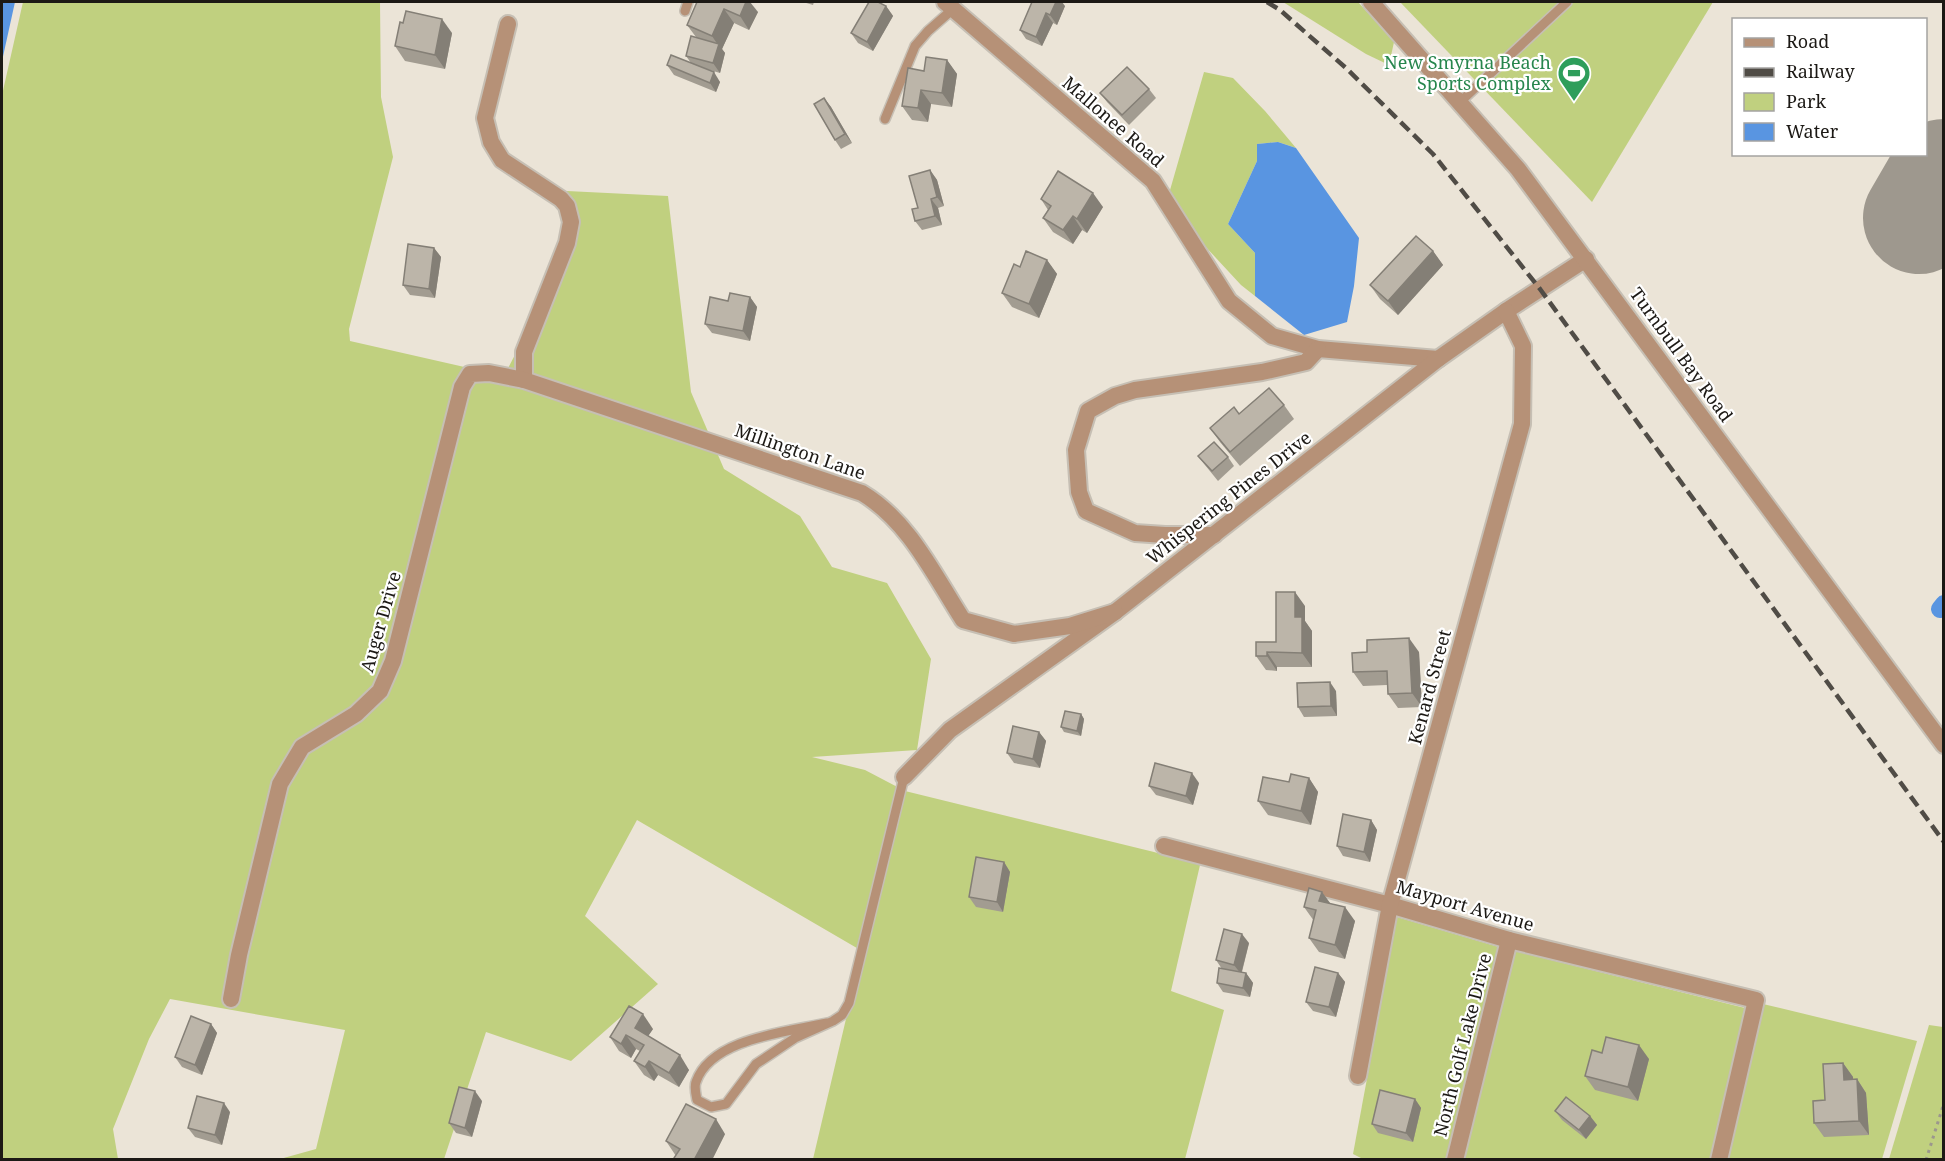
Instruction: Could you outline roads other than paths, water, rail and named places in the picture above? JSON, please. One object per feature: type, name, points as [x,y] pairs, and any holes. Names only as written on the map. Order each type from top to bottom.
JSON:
[{"type":"street","name":"Turnbull Bay Road","points":[[1371,2],[1518,169],[1944,745]]},
{"type":"street","name":"Mallonee Road","points":[[949,5],[1153,182],[1229,301],[1272,336],[1318,349],[1437,359]]},
{"type":"street","points":[[508,24],[485,118],[491,142],[502,160],[561,199],[567,206],[571,222],[567,243],[524,352],[524,380]]},
{"type":"street","name":"Whispering Pines Drive","points":[[904,777],[950,730],[1115,612],[1437,359],[1586,260]]},
{"type":"street","name":"Kenard Street","points":[[1358,1076],[1390,905],[1522,424],[1523,346],[1506,311]]},
{"type":"street","points":[[1214,535],[1135,533],[1086,511],[1079,492],[1076,450],[1088,411],[1115,396],[1135,390],[1262,372],[1306,362],[1318,349]]},
{"type":"street","name":"Auger Drive","points":[[231,999],[239,955],[280,784],[302,747],[356,714],[380,691],[393,661],[462,387],[470,374],[489,373],[524,380]]},
{"type":"street","name":"Millington Lane","points":[[524,380],[862,493],[881,504],[906,530],[963,620],[1014,634],[1070,626],[1115,612]]},
{"type":"street","name":"Mayport Avenue","points":[[1164,846],[1390,905],[1509,940],[1756,1000],[1719,1160]]},
{"type":"street","name":"North Golf Lake Drive","points":[[1455,1160],[1509,940]]},
{"type":"lane","points":[[685,11],[688,2]]},
{"type":"lane","points":[[1460,102],[1567,2]]},
{"type":"lane","points":[[885,119],[915,46],[949,5]]},
{"type":"lane","points":[[827,1023],[749,1040],[719,1053],[702,1069],[695,1084],[697,1100],[711,1107],[726,1104],[756,1064],[795,1038],[827,1023],[842,1015],[849,1003],[904,777]]},
{"type":"water","points":[[2,2],[15,2],[2,61]]},
{"type":"water","points":[[1278,142],[1296,148],[1359,238],[1354,286],[1347,322],[1304,335],[1255,296],[1255,253],[1228,224],[1257,161],[1257,144]]},
{"type":"waterway","points":[[1940,609],[1944,604]]},
{"type":"railway","points":[[1267,2],[1280,10],[1346,68],[1433,154],[1540,289],[1944,842]]},
{"type":"place","name":"New Smyrna Beach Sports Complex","points":[[1574,102]]}]
